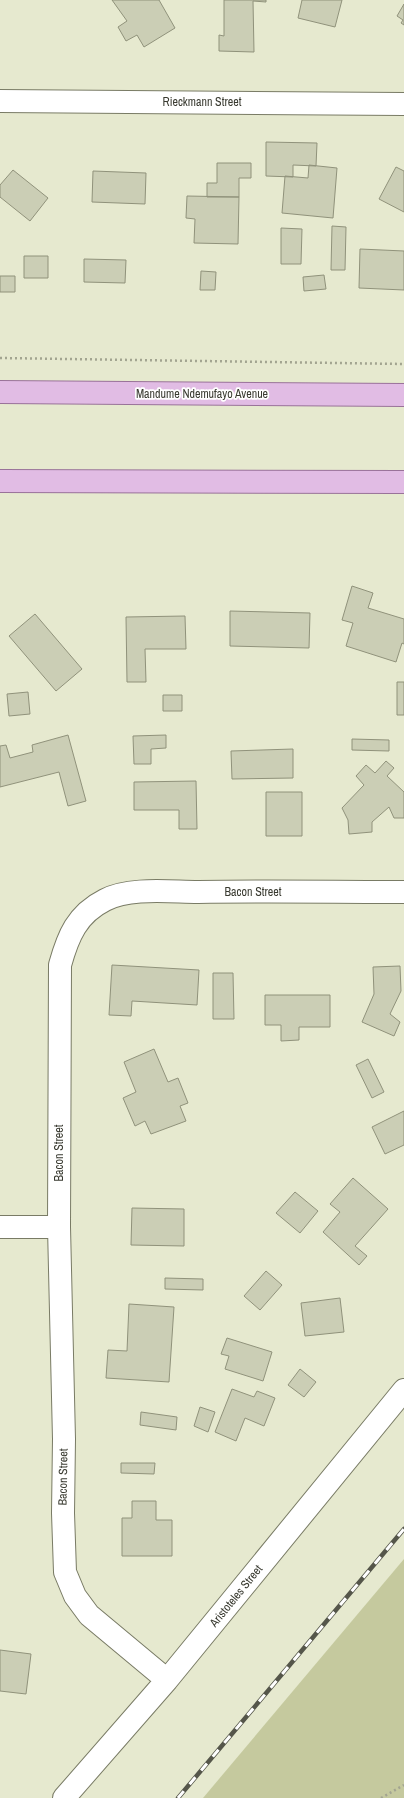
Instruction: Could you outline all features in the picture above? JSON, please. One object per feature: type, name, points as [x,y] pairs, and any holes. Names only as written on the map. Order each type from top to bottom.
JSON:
[{"type":"main road","name":"Mandume Ndemufayo Avenue","points":[[0,392],[404,395]]},
{"type":"main road","points":[[0,481],[404,482]]},
{"type":"street","name":"Rieckmann Street","points":[[0,101],[404,104]]},
{"type":"street","name":"Bacon Street","points":[[167,1680],[89,1615],[75,1596],[65,1572],[63,1513],[64,1439],[59,1227],[60,965],[66,943],[76,923],[89,911],[105,900],[122,894],[139,892],[404,892]]},
{"type":"street","points":[[0,1227],[59,1227]]},
{"type":"street","name":"Aristoteles Street","points":[[64,1798],[167,1680],[404,1390]]},
{"type":"path","points":[[0,358],[404,364]]},
{"type":"path","points":[[382,1798],[404,1785]]},
{"type":"green space","points":[[404,1559],[404,1798],[203,1798]]},
{"type":"building","points":[[112,0],[159,0],[175,28],[144,47],[137,35],[126,41],[118,27],[127,21]]},
{"type":"building","points":[[224,0],[266,0],[266,2],[253,1],[254,52],[219,51],[219,35],[224,36]]},
{"type":"building","points":[[302,0],[342,0],[335,27],[298,18]]},
{"type":"building","points":[[404,4],[404,25],[401,23],[403,20],[397,16]]},
{"type":"building","points":[[266,142],[317,143],[316,166],[293,165],[293,177],[266,176]]},
{"type":"building","points":[[217,163],[251,163],[251,178],[239,178],[239,197],[207,197],[207,183],[217,183]]},
{"type":"building","points":[[309,165],[337,168],[333,218],[282,213],[285,176],[308,178]]},
{"type":"building","points":[[396,167],[404,171],[404,212],[379,199]]},
{"type":"building","points":[[13,170],[48,198],[30,221],[0,197],[0,185]]},
{"type":"building","points":[[93,171],[146,173],[145,204],[92,202]]},
{"type":"building","points":[[187,196],[239,197],[238,244],[194,243],[195,219],[186,218]]},
{"type":"building","points":[[332,226],[346,227],[345,270],[331,270]]},
{"type":"building","points":[[281,228],[302,229],[301,264],[281,264]]},
{"type":"building","points":[[360,249],[404,251],[404,290],[359,288]]},
{"type":"building","points":[[24,256],[48,256],[48,278],[24,278]]},
{"type":"building","points":[[84,259],[126,260],[125,283],[84,282]]},
{"type":"building","points":[[201,271],[216,272],[215,290],[200,290]]},
{"type":"building","points":[[324,275],[326,289],[304,291],[303,277]]},
{"type":"building","points":[[0,276],[15,276],[15,292],[0,292]]},
{"type":"building","points":[[352,586],[373,593],[368,608],[404,619],[404,644],[402,643],[396,662],[346,646],[353,623],[342,620]]},
{"type":"building","points":[[230,611],[310,613],[309,648],[230,646]]},
{"type":"building","points":[[35,614],[82,669],[56,691],[9,636]]},
{"type":"building","points":[[185,616],[186,649],[145,649],[146,682],[127,682],[126,617]]},
{"type":"building","points":[[397,682],[404,682],[404,715],[397,715]]},
{"type":"building","points":[[28,692],[30,714],[9,716],[7,694]]},
{"type":"building","points":[[163,695],[182,695],[182,711],[163,711]]},
{"type":"building","points":[[68,735],[86,801],[68,806],[59,772],[0,787],[0,746],[6,745],[10,758],[33,752],[32,745]]},
{"type":"building","points":[[166,735],[166,748],[151,749],[151,764],[134,764],[133,736]]},
{"type":"building","points":[[352,739],[389,740],[389,751],[352,750]]},
{"type":"building","points":[[293,749],[293,778],[232,779],[231,751]]},
{"type":"building","points":[[386,761],[394,768],[387,776],[404,792],[404,818],[394,818],[389,807],[372,822],[372,832],[349,834],[348,820],[342,808],[364,785],[356,776],[366,765],[375,773]]},
{"type":"building","points":[[196,781],[197,829],[179,829],[179,810],[134,810],[134,782]]},
{"type":"building","points":[[266,792],[302,792],[302,836],[266,836]]},
{"type":"building","points":[[112,965],[199,970],[197,1005],[132,1001],[131,1016],[109,1015]]},
{"type":"building","points":[[400,966],[401,991],[390,1014],[400,1022],[394,1036],[362,1022],[374,994],[373,967]]},
{"type":"building","points":[[213,973],[233,973],[234,1019],[213,1019]]},
{"type":"building","points":[[265,995],[330,995],[330,1027],[299,1027],[299,1040],[281,1041],[281,1025],[265,1025]]},
{"type":"building","points":[[154,1049],[168,1082],[178,1078],[188,1103],[180,1106],[186,1121],[151,1134],[145,1121],[135,1126],[123,1098],[136,1092],[124,1062]]},
{"type":"building","points":[[368,1059],[384,1092],[372,1098],[356,1065]]},
{"type":"building","points":[[404,1111],[404,1145],[385,1154],[372,1127]]},
{"type":"building","points":[[353,1178],[388,1209],[355,1246],[367,1256],[359,1265],[323,1232],[340,1212],[330,1204]]},
{"type":"building","points":[[295,1192],[318,1211],[300,1233],[276,1213]]},
{"type":"building","points":[[132,1208],[184,1209],[184,1246],[131,1245]]},
{"type":"building","points":[[266,1271],[282,1285],[260,1310],[244,1296]]},
{"type":"building","points":[[165,1278],[203,1279],[203,1290],[165,1289]]},
{"type":"building","points":[[340,1298],[344,1332],[305,1336],[301,1303]]},
{"type":"building","points":[[129,1304],[174,1307],[169,1382],[106,1378],[108,1350],[127,1351]]},
{"type":"building","points":[[227,1338],[272,1352],[263,1381],[225,1369],[229,1356],[221,1354]]},
{"type":"building","points":[[300,1369],[316,1382],[304,1397],[288,1385]]},
{"type":"building","points":[[232,1389],[254,1397],[257,1391],[275,1398],[264,1426],[245,1418],[236,1441],[215,1432]]},
{"type":"building","points":[[200,1407],[215,1412],[208,1432],[194,1426]]},
{"type":"building","points":[[141,1412],[177,1417],[176,1430],[140,1425]]},
{"type":"building","points":[[121,1463],[155,1463],[154,1474],[121,1473]]},
{"type":"building","points":[[132,1501],[156,1501],[156,1520],[172,1520],[172,1556],[122,1556],[122,1518],[132,1518]]},
{"type":"building","points":[[0,1650],[31,1654],[26,1694],[0,1691]]},
{"type":"railway","points":[[178,1798],[404,1529]]}]
